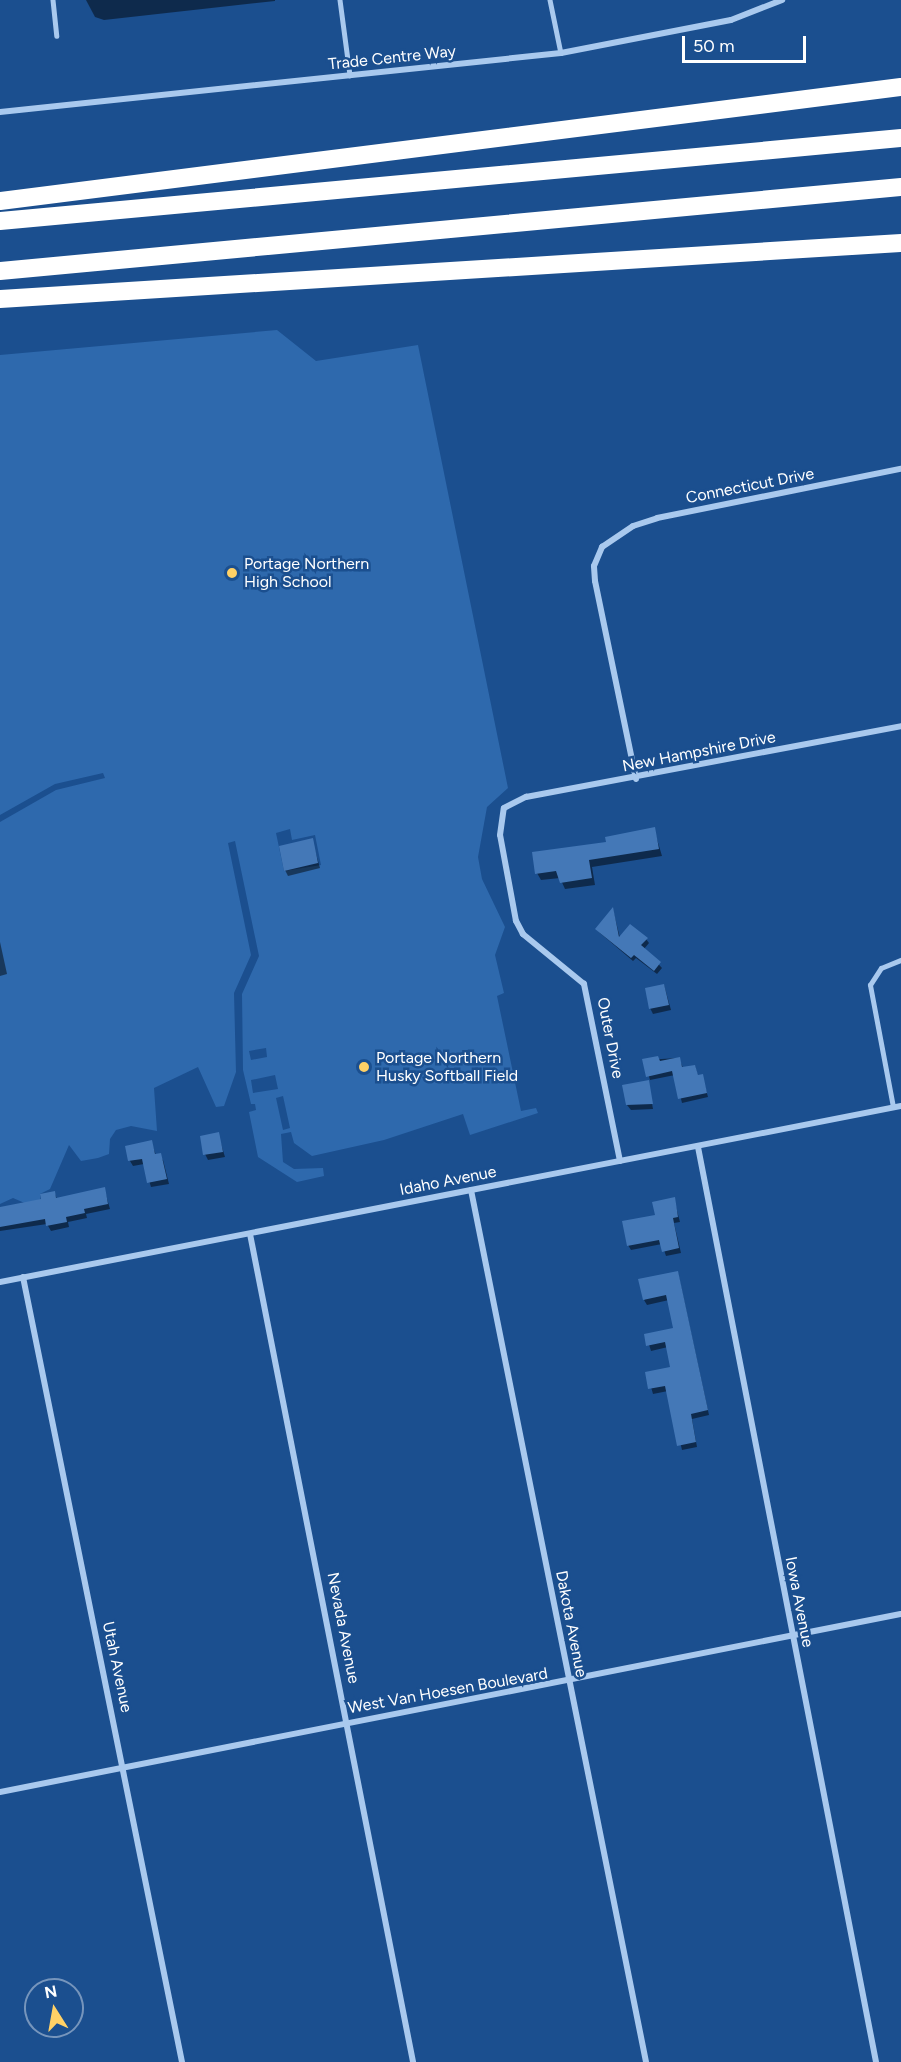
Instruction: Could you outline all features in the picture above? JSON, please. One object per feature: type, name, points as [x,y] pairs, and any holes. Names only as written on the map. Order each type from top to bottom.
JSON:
[{"type":"highway","points":[[0,201],[901,87]]},
{"type":"highway","points":[[0,221],[901,138]]},
{"type":"highway","points":[[0,271],[901,187]]},
{"type":"highway","points":[[0,299],[901,243]]},
{"type":"street","name":"Trade Centre Way","points":[[0,112],[561,53],[731,20],[782,0]]},
{"type":"street","name":"Connecticut Drive","points":[[636,779],[595,581],[594,566],[609,542],[633,526],[657,518],[901,470]]},
{"type":"street","name":"New Hampshire Drive","points":[[504,808],[526,797],[636,779],[901,726]]},
{"type":"street","name":"Outer Drive","points":[[504,808],[500,835],[516,921],[523,934],[584,984],[620,1161]]},
{"type":"street","name":"Idaho Avenue","points":[[0,1282],[901,1106]]},
{"type":"street","name":"Iowa Avenue","points":[[698,1147],[876,2062]]},
{"type":"street","name":"Dakota Avenue","points":[[471,1191],[646,2062]]},
{"type":"street","name":"Nevada Avenue","points":[[250,1234],[413,2062]]},
{"type":"street","name":"Utah Avenue","points":[[23,1277],[182,2062]]},
{"type":"street","name":"West Van Hoesen Boulevard","points":[[0,1792],[124,1770],[348,1723],[569,1682],[901,1614]]},
{"type":"lane","points":[[53,0],[57,36]]},
{"type":"lane","points":[[340,0],[350,75]]},
{"type":"lane","points":[[550,0],[561,53]]},
{"type":"lane","points":[[893,1107],[870,985],[881,968],[901,960]]},
{"type":"shaded area","name":"Portage Northern High School","points":[[277,330],[316,361],[418,345],[508,788],[487,807],[478,857],[482,879],[505,927],[495,955],[504,993],[497,996],[521,1111],[536,1108],[538,1113],[470,1135],[463,1114],[384,1140],[312,1156],[294,1143],[291,1132],[281,1134],[283,1162],[294,1169],[323,1168],[324,1176],[297,1182],[258,1157],[249,1112],[256,1110],[255,1104],[251,1104],[243,1070],[242,994],[259,956],[235,841],[228,843],[251,955],[234,993],[236,1072],[224,1106],[216,1107],[198,1067],[154,1088],[157,1131],[131,1126],[116,1130],[110,1139],[109,1154],[81,1161],[69,1145],[50,1189],[40,1194],[41,1210],[13,1198],[0,1204],[0,822],[56,790],[105,778],[103,773],[55,784],[0,815],[0,355]],"holes":[[[290,829],[292,840],[315,835],[321,865],[284,871],[276,833]],[[266,1048],[267,1057],[251,1060],[249,1051]],[[275,1075],[278,1089],[253,1093],[251,1080]],[[283,1096],[290,1128],[283,1130],[276,1098]]]},
{"type":"building","points":[[655,827],[659,849],[589,860],[592,878],[560,883],[556,871],[535,874],[532,852],[606,842],[605,837]]},
{"type":"building","points":[[313,838],[318,863],[284,871],[279,846]]},
{"type":"building","points":[[613,907],[619,937],[630,924],[648,938],[641,945],[661,962],[654,971],[634,955],[631,958],[595,929]]},
{"type":"building","points":[[664,984],[669,1005],[649,1009],[645,988]]},
{"type":"building","points":[[658,1056],[660,1061],[680,1057],[682,1067],[695,1065],[698,1075],[703,1074],[707,1093],[678,1099],[672,1071],[646,1077],[642,1059]]},
{"type":"building","points":[[649,1080],[653,1104],[626,1105],[622,1085]]},
{"type":"building","points":[[219,1132],[223,1152],[203,1155],[200,1136]]},
{"type":"building","points":[[152,1140],[155,1154],[161,1153],[167,1179],[147,1183],[142,1159],[128,1161],[125,1146]]},
{"type":"building","points":[[105,1187],[108,1204],[84,1209],[85,1213],[66,1217],[67,1222],[46,1226],[45,1219],[0,1227],[0,1207],[41,1199],[40,1194],[55,1191],[56,1198]]},
{"type":"building","points":[[675,1197],[678,1217],[673,1218],[679,1248],[662,1252],[659,1240],[627,1246],[622,1221],[655,1215],[652,1202]]},
{"type":"building","points":[[678,1271],[708,1410],[691,1414],[696,1442],[677,1446],[665,1386],[648,1389],[645,1372],[670,1367],[665,1342],[646,1346],[644,1334],[673,1328],[666,1295],[643,1300],[638,1279]]},
{"type":"place","name":"Portage Northern High School","points":[[232,573]]},
{"type":"place","name":"Portage Northern Husky Softball Field","points":[[364,1067]]}]
